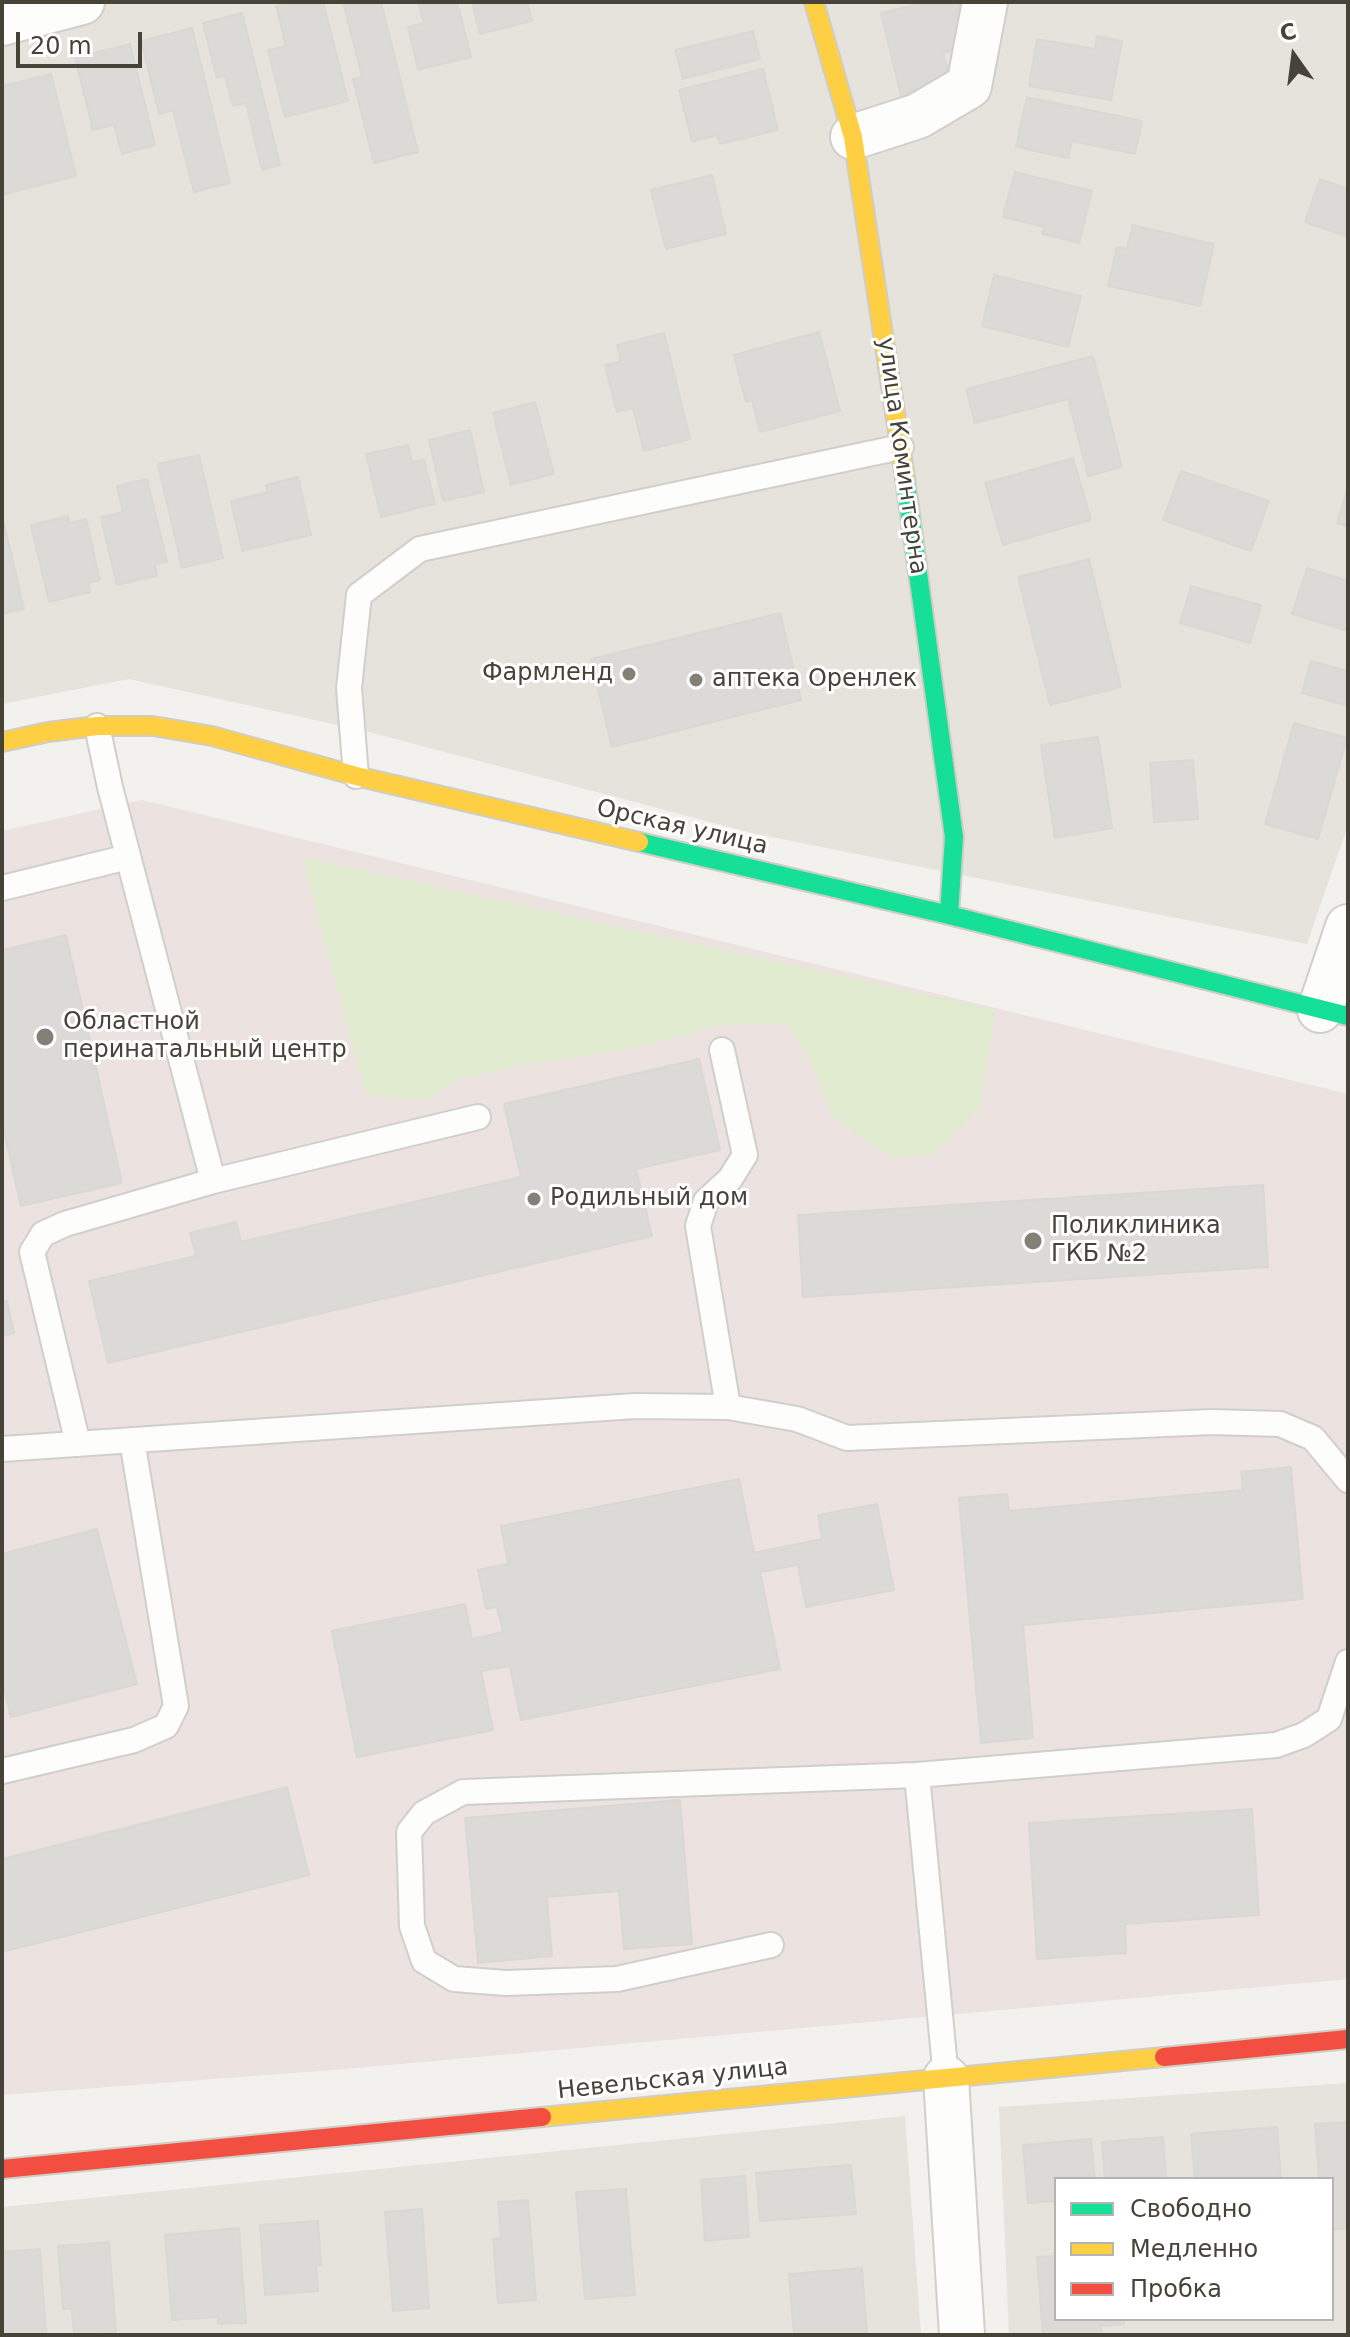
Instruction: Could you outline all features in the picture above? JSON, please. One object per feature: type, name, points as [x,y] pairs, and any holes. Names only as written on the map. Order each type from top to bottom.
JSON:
[{"type":"street","points":[[2,23],[82,2]]},
{"type":"street","name":"улица Коминтерна","points":[[814,2],[853,137],[901,447],[954,837],[949,915]]},
{"type":"street","points":[[853,137],[918,116],[969,86],[985,2]]},
{"type":"street","name":"Орская улица","points":[[2,742],[97,726],[153,726],[212,736],[356,776],[949,915],[1334,1013]]},
{"type":"street","points":[[1334,1013],[1348,927]]},
{"type":"street","name":"Невельская улица","points":[[2,2169],[1348,2039]]},
{"type":"street","points":[[946,2078],[962,2335]]},
{"type":"lane","points":[[356,776],[349,688],[359,595],[420,549],[901,447]]},
{"type":"lane","points":[[97,726],[213,1181]]},
{"type":"lane","points":[[2,888],[128,857]]},
{"type":"lane","points":[[722,1050],[745,1155],[730,1179],[706,1201],[698,1226],[728,1407]]},
{"type":"lane","points":[[78,1444],[32,1252],[43,1234],[65,1224],[213,1181],[478,1117]]},
{"type":"lane","points":[[2,1449],[635,1406],[728,1407],[797,1419],[847,1438],[1212,1422],[1280,1424],[1313,1438],[1348,1480]]},
{"type":"lane","points":[[2,1771],[134,1740],[166,1726],[176,1706],[132,1440]]},
{"type":"lane","points":[[771,1945],[617,1979],[506,1983],[454,1979],[424,1961],[412,1926],[409,1832],[424,1813],[463,1792],[917,1775],[1276,1745],[1304,1735],[1329,1719],[1348,1662]]},
{"type":"lane","points":[[917,1775],[946,2078]]},
{"type":"shaded area","points":[[2,2],[1348,2],[1348,825],[1307,944],[752,833],[369,732],[129,679],[2,704]]},
{"type":"shaded area","points":[[142,800],[1348,1094],[1348,1979],[333,2070],[2,2095],[2,831]]},
{"type":"shaded area","points":[[1348,2083],[1348,2335],[1009,2335],[999,2107]]},
{"type":"shaded area","points":[[905,2116],[921,2335],[2,2335],[2,2207]]},
{"type":"green space","points":[[302,857],[995,1010],[980,1107],[934,1155],[893,1157],[870,1144],[831,1114],[812,1064],[787,1024],[722,1025],[627,1050],[526,1064],[457,1080],[426,1100],[366,1095]]},
{"type":"building","points":[[294,2],[323,2],[348,101],[285,117],[268,50],[286,46],[276,6]]},
{"type":"building","points":[[343,2],[381,2],[418,152],[374,163],[353,79],[362,77]]},
{"type":"building","points":[[418,2],[457,2],[471,57],[418,70],[408,27],[424,23]]},
{"type":"building","points":[[472,2],[527,2],[532,21],[480,34]]},
{"type":"building","points":[[926,2],[958,2],[970,46],[943,53],[951,82],[901,95],[881,13]]},
{"type":"building","points":[[242,13],[280,165],[262,170],[246,103],[233,106],[225,76],[217,78],[203,23]]},
{"type":"building","points":[[192,28],[230,183],[194,192],[173,110],[159,114],[141,41]]},
{"type":"building","points":[[753,31],[760,59],[683,79],[675,50]]},
{"type":"building","points":[[1097,36],[1122,41],[1111,100],[1029,86],[1037,39],[1095,49]]},
{"type":"building","points":[[130,44],[155,145],[122,154],[114,125],[93,130],[75,58]]},
{"type":"building","points":[[763,69],[778,130],[720,144],[717,135],[692,142],[679,90]]},
{"type":"building","points":[[51,74],[76,176],[2,195],[2,86]]},
{"type":"building","points":[[1027,97],[1142,121],[1135,154],[1072,141],[1068,158],[1016,147]]},
{"type":"building","points":[[1015,172],[1092,191],[1079,243],[1042,234],[1044,227],[1003,217]]},
{"type":"building","points":[[712,175],[726,234],[666,249],[651,190]]},
{"type":"building","points":[[1320,179],[1348,189],[1348,237],[1305,222]]},
{"type":"building","points":[[1133,225],[1214,244],[1200,306],[1108,286],[1117,247],[1127,249]]},
{"type":"building","points":[[994,275],[1081,296],[1068,347],[982,326]]},
{"type":"building","points":[[819,332],[840,411],[760,432],[752,400],[746,402],[734,355]]},
{"type":"building","points":[[664,333],[690,439],[644,451],[633,408],[617,412],[605,365],[621,361],[617,345]]},
{"type":"building","points":[[1093,356],[1122,467],[1088,476],[1068,399],[975,423],[966,389]]},
{"type":"building","points":[[535,402],[554,474],[511,485],[493,413]]},
{"type":"building","points":[[470,430],[484,492],[443,501],[429,440]]},
{"type":"building","points":[[408,445],[412,462],[424,459],[435,504],[381,517],[366,454]]},
{"type":"building","points":[[199,455],[223,558],[182,568],[158,464]]},
{"type":"building","points":[[1073,458],[1091,520],[1003,545],[985,483]]},
{"type":"building","points":[[1181,471],[1269,501],[1251,551],[1163,520]]},
{"type":"building","points":[[298,477],[311,535],[242,551],[231,501],[268,492],[266,485]]},
{"type":"building","points":[[147,479],[167,562],[155,564],[157,576],[117,585],[101,517],[123,512],[117,486]]},
{"type":"building","points":[[1348,486],[1348,527],[1337,523]]},
{"type":"building","points":[[2,515],[24,609],[2,614]]},
{"type":"building","points":[[68,516],[69,523],[86,519],[100,580],[88,583],[90,592],[49,602],[31,525]]},
{"type":"building","points":[[1089,559],[1121,687],[1050,705],[1018,577]]},
{"type":"building","points":[[1307,568],[1348,581],[1348,631],[1292,614]]},
{"type":"building","points":[[1191,586],[1261,605],[1250,643],[1180,623]]},
{"type":"building","name":"аптека Оренлек","points":[[780,613],[801,700],[612,747],[591,659]]},
{"type":"building","points":[[1311,661],[1348,671],[1348,706],[1302,693]]},
{"type":"building","points":[[1294,723],[1347,738],[1318,839],[1265,824]]},
{"type":"building","points":[[1098,737],[1112,828],[1055,838],[1041,745]]},
{"type":"building","points":[[1193,760],[1198,819],[1154,822],[1150,763]]},
{"type":"building","name":"Областной перинатальный центр","points":[[66,935],[122,1183],[21,1206],[2,1124],[2,950]]},
{"type":"building","name":"Родильный дом","points":[[699,1059],[720,1150],[636,1169],[652,1236],[108,1363],[89,1281],[196,1256],[190,1233],[236,1222],[241,1242],[521,1177],[504,1104]]},
{"type":"building","name":"Поликлиника ГКБ №2","points":[[1263,1185],[1268,1267],[803,1297],[798,1215]]},
{"type":"building","points":[[7,1301],[14,1333],[2,1336],[2,1302]]},
{"type":"building","points":[[1291,1467],[1303,1599],[1023,1625],[1033,1738],[981,1743],[959,1498],[1007,1494],[1009,1511],[1243,1490],[1241,1472]]},
{"type":"building","points":[[739,1479],[754,1553],[822,1539],[818,1515],[877,1504],[894,1590],[806,1607],[798,1565],[760,1572],[780,1669],[521,1720],[510,1666],[481,1671],[493,1730],[357,1757],[332,1631],[465,1604],[472,1639],[503,1632],[497,1607],[486,1609],[478,1570],[508,1564],[501,1526]]},
{"type":"building","points":[[97,1529],[137,1684],[11,1717],[2,1681],[2,1554]]},
{"type":"building","points":[[287,1787],[309,1875],[2,1952],[2,1859]]},
{"type":"building","points":[[680,1800],[692,1944],[624,1949],[619,1891],[547,1897],[552,1956],[478,1963],[465,1818]]},
{"type":"building","points":[[1252,1809],[1259,1915],[1125,1924],[1126,1953],[1037,1959],[1029,1823]]},
{"type":"building","points":[[1348,2122],[1348,2228],[1334,2230],[1334,2177],[1319,2177],[1315,2124]]},
{"type":"building","points":[[1277,2127],[1281,2177],[1195,2177],[1191,2134]]},
{"type":"building","points":[[1163,2137],[1166,2177],[1105,2177],[1102,2142]]},
{"type":"building","points":[[1091,2139],[1095,2177],[1054,2177],[1054,2201],[1028,2203],[1023,2145]]},
{"type":"building","points":[[851,2165],[856,2214],[760,2221],[756,2173]]},
{"type":"building","points":[[745,2176],[749,2237],[705,2241],[701,2180]]},
{"type":"building","points":[[626,2189],[635,2295],[585,2299],[576,2192]]},
{"type":"building","points":[[528,2200],[536,2300],[498,2303],[493,2239],[501,2238],[498,2202]]},
{"type":"building","points":[[422,2209],[429,2308],[393,2311],[385,2212]]},
{"type":"building","points":[[318,2221],[321,2265],[316,2266],[318,2291],[265,2295],[260,2225]]},
{"type":"building","points":[[239,2228],[246,2323],[218,2324],[218,2317],[172,2320],[165,2235]]},
{"type":"building","points":[[109,2242],[116,2333],[74,2335],[72,2309],[63,2309],[58,2246]]},
{"type":"building","points":[[40,2249],[46,2335],[2,2335],[2,2252]]},
{"type":"building","points":[[1054,2256],[1054,2321],[1124,2321],[1124,2324],[1101,2326],[1102,2335],[1043,2335],[1037,2257]]},
{"type":"building","points":[[862,2268],[867,2335],[794,2335],[789,2274]]},
{"type":"traffic: fast","points":[[905,478],[954,837],[949,915]]},
{"type":"traffic: fast","points":[[639,842],[949,915],[1348,1016]]},
{"type":"traffic: slow","points":[[814,2],[853,137],[905,478]]},
{"type":"traffic: slow","points":[[2,742],[97,726],[153,726],[212,736],[356,776],[639,842]]},
{"type":"traffic: slow","points":[[542,2117],[1164,2057]]},
{"type":"traffic: jam","points":[[1164,2057],[1348,2039]]},
{"type":"traffic: jam","points":[[2,2169],[542,2117]]},
{"type":"place","name":"Фармленд","points":[[629,674]]},
{"type":"place","name":"аптека Оренлек","points":[[696,680]]},
{"type":"place","name":"Областной перинатальный центр","points":[[45,1037]]},
{"type":"place","name":"Родильный дом","points":[[534,1199]]},
{"type":"place","name":"Поликлиника ГКБ №2","points":[[1033,1241]]}]
